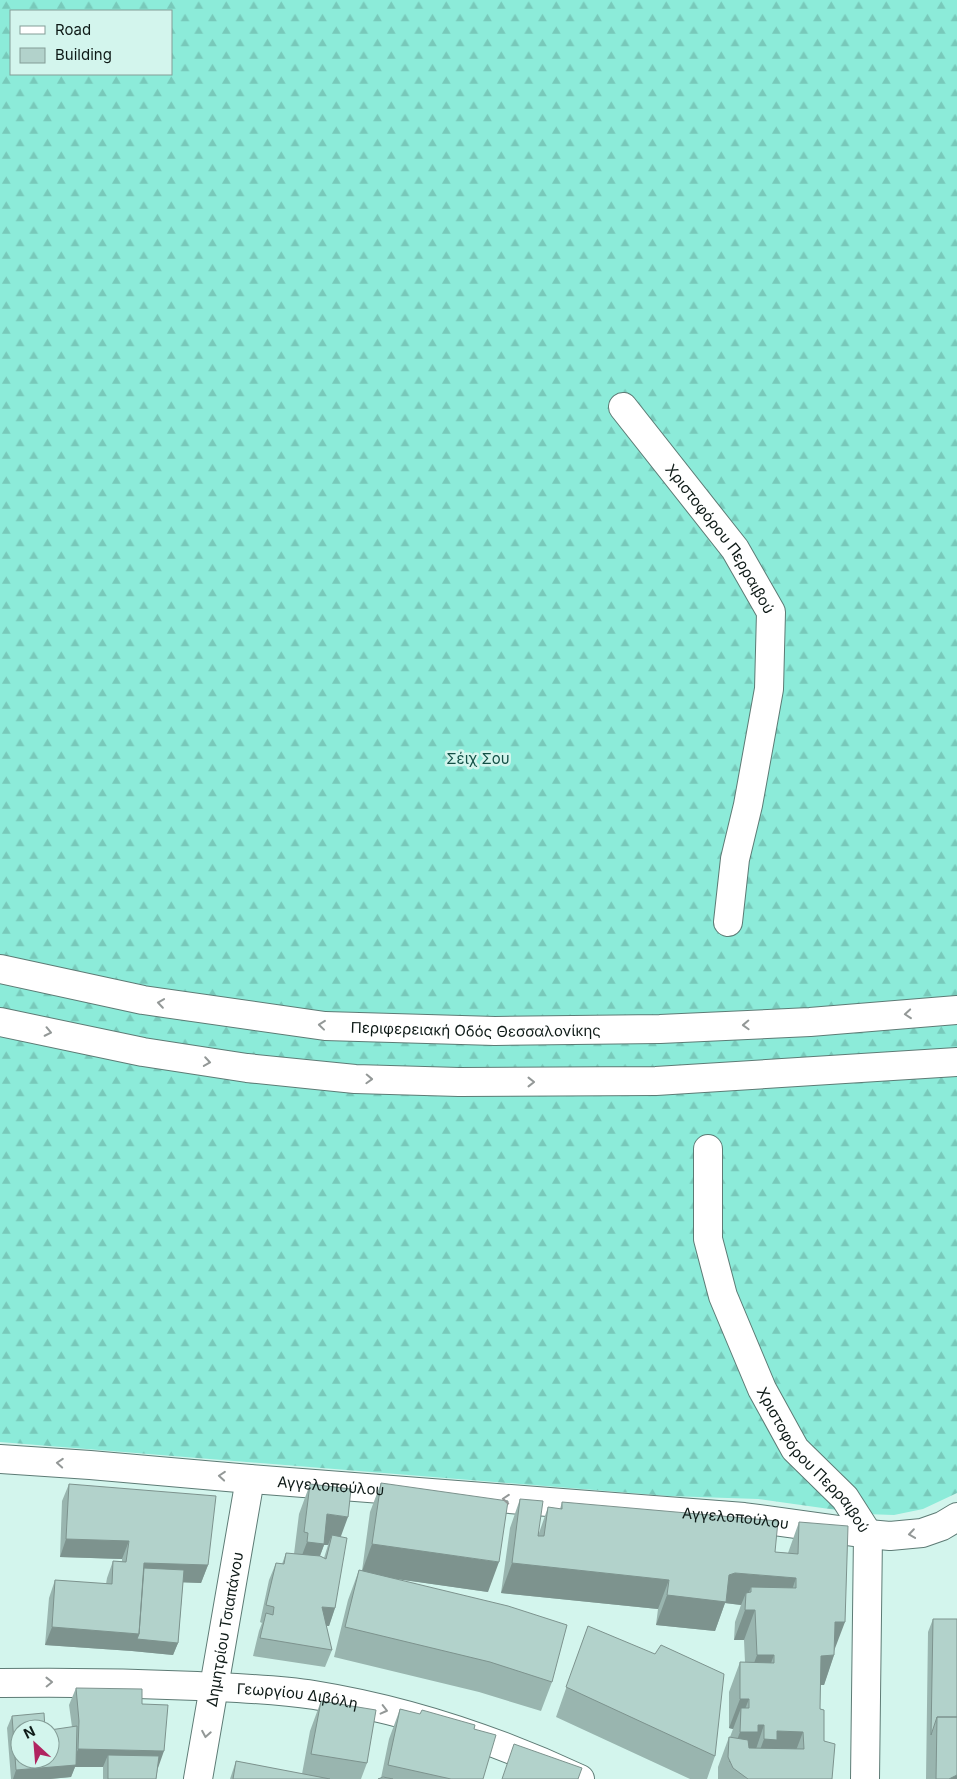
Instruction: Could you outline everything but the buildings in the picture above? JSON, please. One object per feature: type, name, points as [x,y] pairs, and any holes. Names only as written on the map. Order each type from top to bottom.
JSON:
[{"type":"main road","name":"Χριστοφόρου Περραιβού","points":[[623,407],[735,549],[771,612],[770,689],[748,805],[735,859],[728,922]]},
{"type":"main road","name":"Περιφερειακή Οδός Θεσσαλονίκης","points":[[0,969],[143,1000],[325,1026],[495,1031],[660,1029],[810,1022],[957,1010]]},
{"type":"main road","points":[[0,1022],[143,1052],[247,1068],[355,1079],[459,1082],[656,1081],[957,1062]]},
{"type":"main road","name":"Χριστοφόρου Περραιβού","points":[[708,1149],[708,1239],[723,1296],[740,1338],[762,1390],[795,1449],[845,1498],[868,1534],[865,1779]]},
{"type":"main road","name":"Αγγελοπούλου","points":[[0,1459],[90,1464],[250,1479],[744,1517],[890,1536],[912,1535],[942,1526],[957,1517]]},
{"type":"main road","name":"Δημητρίου Τσιαπάνου","points":[[198,1779],[250,1479]]},
{"type":"main road","name":"Γεωργίου Διβόλη","points":[[0,1683],[85,1682],[256,1689],[312,1695],[417,1718],[503,1745],[580,1779]]},
{"type":"green space","name":"Σέιχ Σου","points":[[0,0],[957,0],[957,1493],[923,1509],[894,1515],[865,1514],[758,1499],[668,1496],[0,1442]]}]
